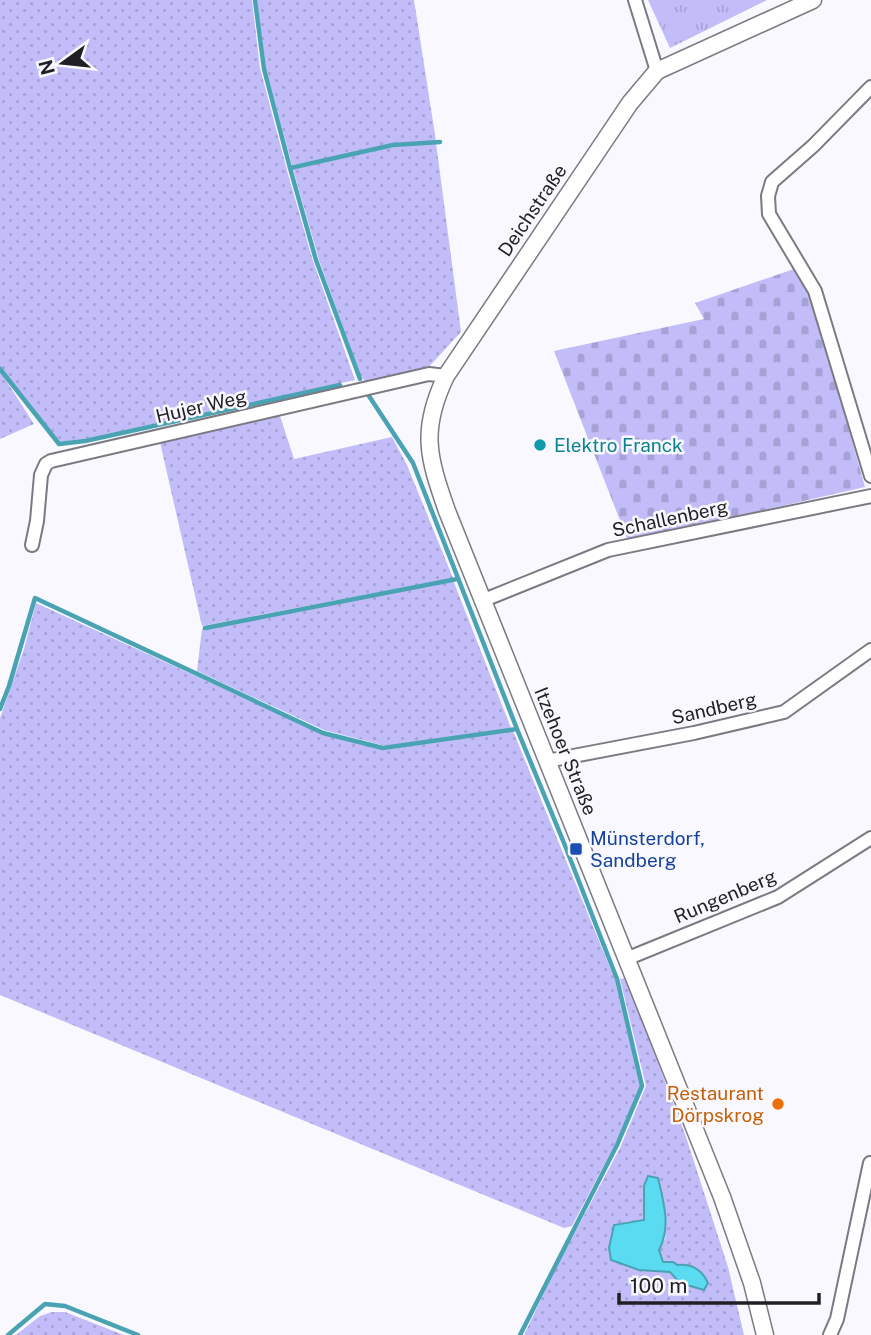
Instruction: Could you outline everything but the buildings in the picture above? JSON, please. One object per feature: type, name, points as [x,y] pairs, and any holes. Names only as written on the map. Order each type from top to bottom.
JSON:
[{"type":"street","points":[[635,0],[656,71],[813,0]]},
{"type":"street","name":"Deichstraße","points":[[446,376],[630,103],[656,71]]},
{"type":"street","points":[[870,92],[772,182],[768,196],[769,214],[815,290],[871,476]]},
{"type":"street","name":"Hujer Weg","points":[[32,545],[41,475],[46,464],[51,461],[429,374],[446,376]]},
{"type":"street","name":"Itzehoer Straße","points":[[446,376],[436,397],[429,423],[430,450],[436,479],[722,1197],[752,1283],[765,1335]]},
{"type":"street","name":"Schallenberg","points":[[484,600],[619,547],[871,496]]},
{"type":"street","name":"Sandberg","points":[[547,761],[694,733],[784,712],[871,650]]},
{"type":"street","name":"Rungenberg","points":[[626,958],[778,897],[871,838]]},
{"type":"street","points":[[830,1335],[837,1319],[870,1163]]},
{"type":"green space","points":[[0,0],[252,0],[260,68],[288,174],[313,261],[355,380],[84,439],[59,442],[0,367]]},
{"type":"green space","points":[[257,0],[414,0],[436,141],[393,144],[292,165],[266,69]]},
{"type":"green space","points":[[648,0],[767,0],[670,48]]},
{"type":"green space","points":[[436,143],[461,332],[425,371],[367,385],[360,374],[319,260],[293,169],[394,147]]},
{"type":"green space","points":[[794,269],[811,297],[865,487],[628,541],[554,351],[704,319],[695,303]]},
{"type":"green space","points":[[0,371],[34,424],[0,439]]},
{"type":"green space","points":[[279,413],[294,459],[392,437],[407,465],[453,578],[202,626],[159,438]]},
{"type":"green space","points":[[453,580],[511,728],[386,746],[324,730],[197,671],[202,629]]},
{"type":"green space","points":[[36,603],[323,734],[384,750],[513,731],[615,980],[640,1086],[615,1144],[572,1226],[564,1228],[0,995],[0,718],[24,649]]},
{"type":"green space","points":[[626,978],[686,1137],[728,1267],[744,1335],[524,1335],[555,1270],[620,1148],[646,1086],[620,979]],"holes":[[[644,1220],[666,1237],[658,1250],[663,1262],[677,1265],[680,1283],[670,1272],[661,1272],[625,1222]]]},
{"type":"green space","points":[[65,1312],[124,1335],[16,1335],[40,1316]]},
{"type":"water","points":[[648,1176],[658,1178],[664,1206],[665,1233],[659,1250],[663,1262],[696,1268],[708,1283],[704,1290],[680,1283],[670,1272],[639,1270],[611,1260],[609,1248],[614,1225],[644,1220],[644,1186]]},
{"type":"waterway","points":[[255,0],[264,69],[290,168],[316,260],[360,379]]},
{"type":"waterway","points":[[290,168],[393,145],[440,142]]},
{"type":"waterway","points":[[0,369],[59,444],[85,441],[340,385]]},
{"type":"waterway","points":[[367,393],[413,463],[564,843],[617,979],[642,1086],[617,1145],[520,1335]]},
{"type":"waterway","points":[[205,628],[457,579]]},
{"type":"waterway","points":[[0,709],[35,598],[323,733],[383,748],[517,729]]},
{"type":"waterway","points":[[8,1335],[45,1304],[65,1306],[138,1335]]},
{"type":"place","name":"Elektro Franck","points":[[540,445]]},
{"type":"place","name":"Münsterdorf, Sandberg","points":[[576,849]]},
{"type":"place","name":"Restaurant Dörpskrog","points":[[778,1104]]}]
